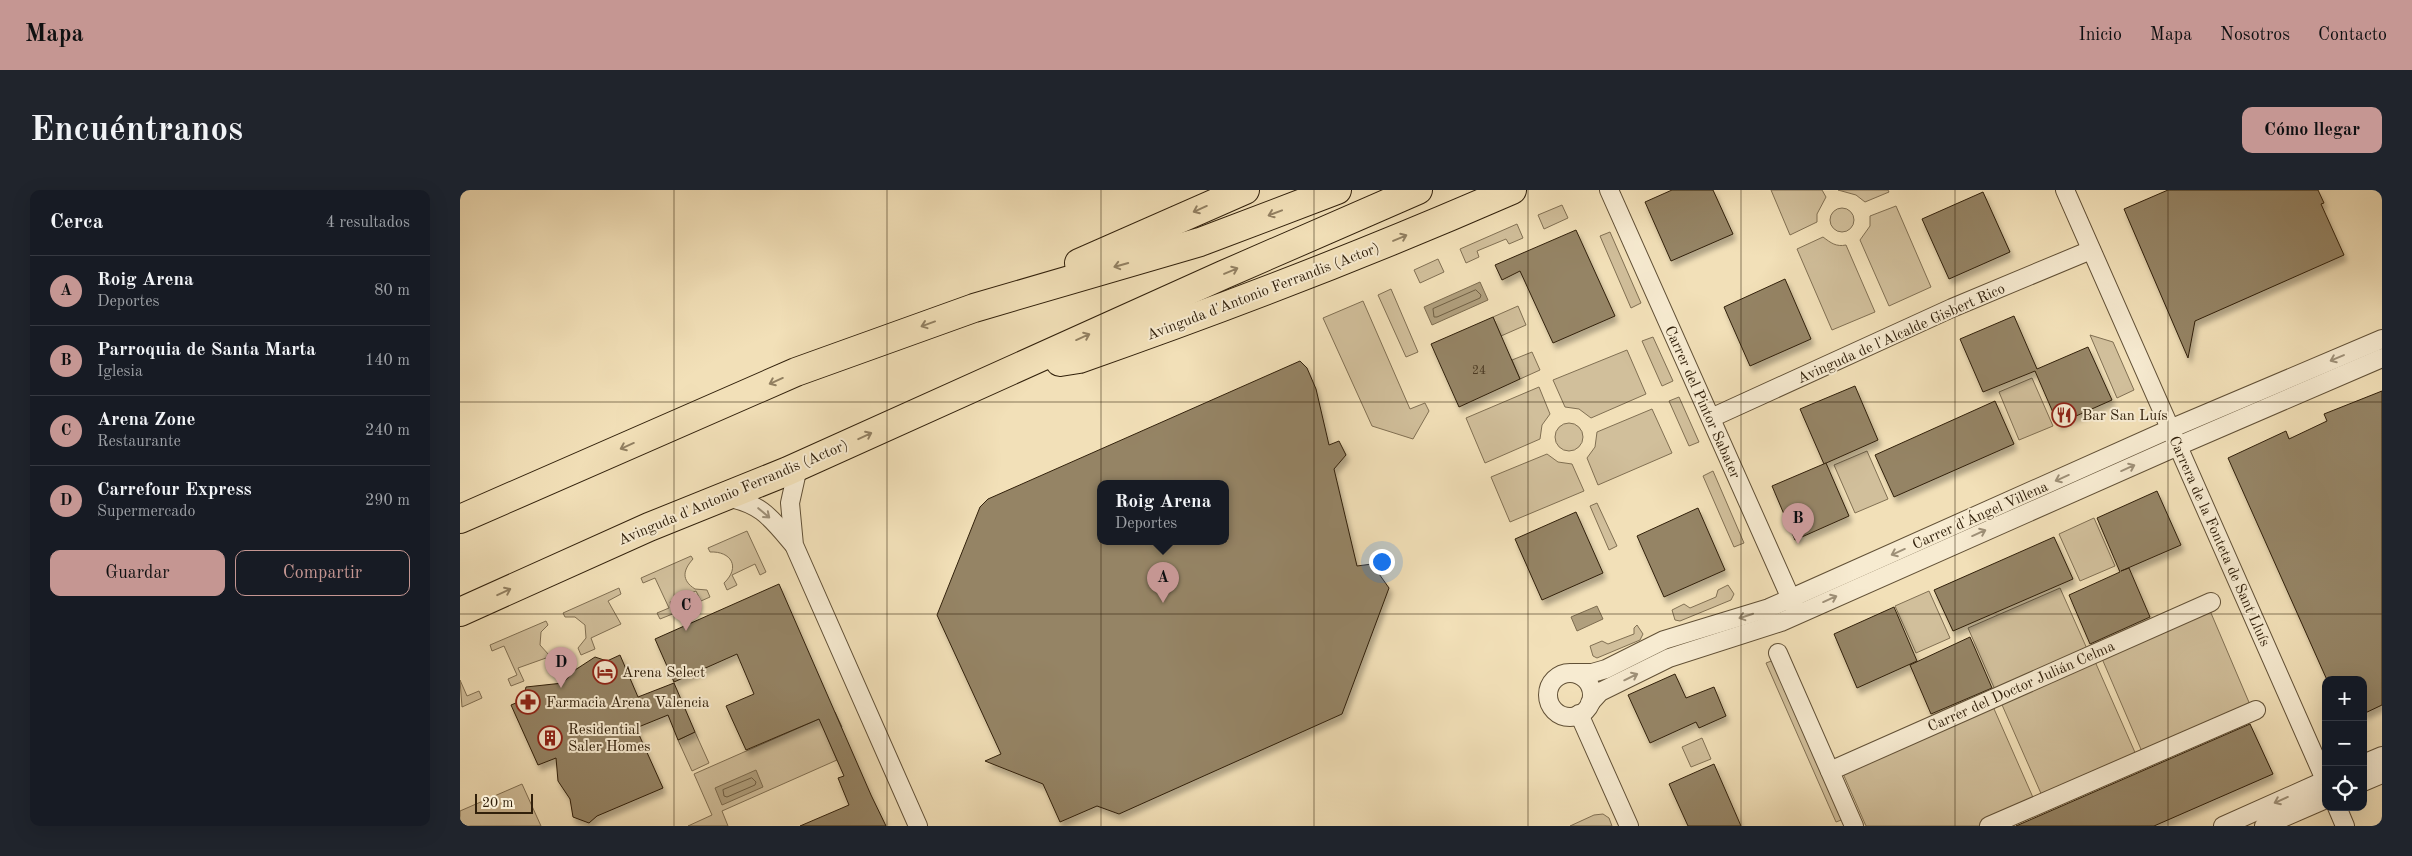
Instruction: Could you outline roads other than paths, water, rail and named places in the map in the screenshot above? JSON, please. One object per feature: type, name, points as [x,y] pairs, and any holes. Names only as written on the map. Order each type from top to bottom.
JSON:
[{"type":"main road","points":[[974,308],[1245,190]]},
{"type":"main road","points":[[460,519],[796,372],[974,308],[1200,242],[1337,190]]},
{"type":"main road","name":"Avinguda d'Antonio Ferrandis (Actor)","points":[[460,612],[642,530],[798,467],[1006,372],[1418,190]]},
{"type":"main road","name":"Avinguda d'Antonio Ferrandis (Actor)","points":[[1006,372],[1078,359],[1192,320],[1339,264],[1512,190]]},
{"type":"street","name":"Carrer del Pintor Sabater","points":[[1609,190],[1795,606]]},
{"type":"street","name":"Carrera de la Fonteta de Sant Lluís","points":[[2065,190],[2322,774]]},
{"type":"street","name":"Avinguda de l'Alcalde Gisbert Rico","points":[[1711,418],[1952,308],[2092,250]]},
{"type":"street","name":"Carrer d'Ángel Villena","points":[[1585,708],[1600,692],[1669,658],[1760,630],[1795,606],[2170,429],[2382,339]]},
{"type":"street","name":"Carrer d'Ángel Villena","points":[[1573,673],[1592,673],[1606,669],[1664,640],[1753,614],[1795,606],[2178,446],[2382,358]]},
{"type":"street","points":[[794,545],[790,503],[798,467]]},
{"type":"street","points":[[725,497],[747,502],[767,513],[794,545],[918,826]]},
{"type":"street","name":"Carrer del Doctor Julián Celma","points":[[1830,771],[2211,602]]},
{"type":"street","points":[[1778,653],[1854,826]]},
{"type":"street","points":[[1573,673],[1582,677],[1589,684],[1592,693],[1585,708],[1572,717],[1560,715],[1551,706],[1548,695],[1551,683],[1560,675],[1573,673]]},
{"type":"street","points":[[1585,708],[1629,826]]},
{"type":"street","points":[[1989,826],[2256,710]]},
{"type":"street","points":[[2367,762],[2382,756]]},
{"type":"street","points":[[2367,780],[2382,774]]},
{"type":"street","points":[[2223,826],[2322,782]]},
{"type":"street","points":[[2264,826],[2322,801]]},
{"type":"street","points":[[2338,811],[2345,826]]},
{"type":"water","points":[[1480,282],[1488,300],[1432,325],[1424,307]]},
{"type":"water","points":[[1597,606],[1603,619],[1577,631],[1571,617]]},
{"type":"water","points":[[756,770],[763,787],[722,805],[715,788]]},
{"type":"place","name":"Bar San Luís","points":[[2064,415]]},
{"type":"place","name":"Parroquia de Santa Marta","points":[[1798,544]]},
{"type":"place","name":"Roig Arena","points":[[1163,603]]},
{"type":"place","name":"Arena Zone","points":[[686,631]]},
{"type":"place","name":"Arena Select","points":[[605,672]]},
{"type":"place","name":"Carrefour Express","points":[[561,688]]},
{"type":"place","name":"Farmacia Arena Valencia","points":[[528,702]]},
{"type":"place","name":"Residential Saler Homes","points":[[550,738]]}]
